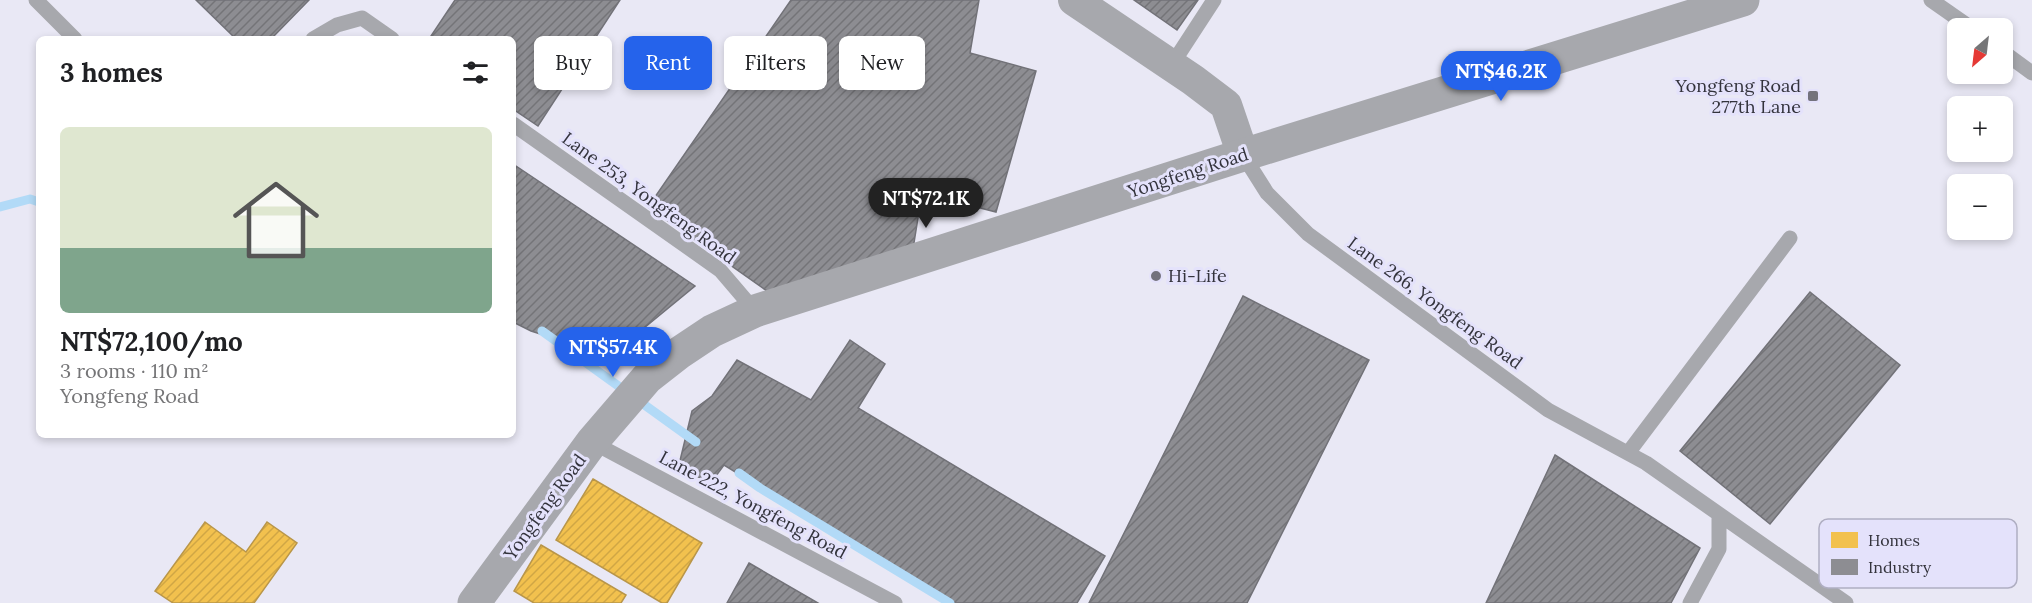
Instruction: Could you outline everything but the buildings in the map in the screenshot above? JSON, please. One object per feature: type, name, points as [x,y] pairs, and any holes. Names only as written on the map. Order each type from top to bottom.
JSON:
[{"type":"street","points":[[1074,0],[1226,105],[1243,155]]},
{"type":"street","name":"Yongfeng Road","points":[[474,603],[592,442],[647,378],[712,331],[755,310],[1743,0]]},
{"type":"lane","points":[[36,0],[72,36]]},
{"type":"lane","points":[[1171,66],[1214,0]]},
{"type":"lane","points":[[1931,0],[1957,18]]},
{"type":"lane","points":[[318,36],[337,25],[362,18],[388,36]]},
{"type":"lane","points":[[2013,59],[2032,73]]},
{"type":"lane","name":"Lane 253, Yongfeng Road","points":[[516,126],[720,270],[755,310]]},
{"type":"lane","name":"Lane 266, Yongfeng Road","points":[[1243,155],[1267,193],[1308,234],[1548,410],[1646,463],[1819,584]]},
{"type":"lane","points":[[1628,453],[1791,238]]},
{"type":"lane","name":"Lane 222, Yongfeng Road","points":[[592,442],[895,603]]},
{"type":"lane","points":[[1690,603],[1719,549],[1719,514]]},
{"type":"lane","name":"Lane 266, Yongfeng Road","points":[[1825,588],[1846,603]]},
{"type":"waterway","points":[[0,207],[30,199],[36,201]]},
{"type":"waterway","points":[[542,331],[696,442]]},
{"type":"waterway","points":[[739,473],[950,603]]},
{"type":"place","name":"Yongfeng Road 277th Lane","points":[[1813,96]]},
{"type":"place","name":"Hi-Life","points":[[1156,276]]}]
